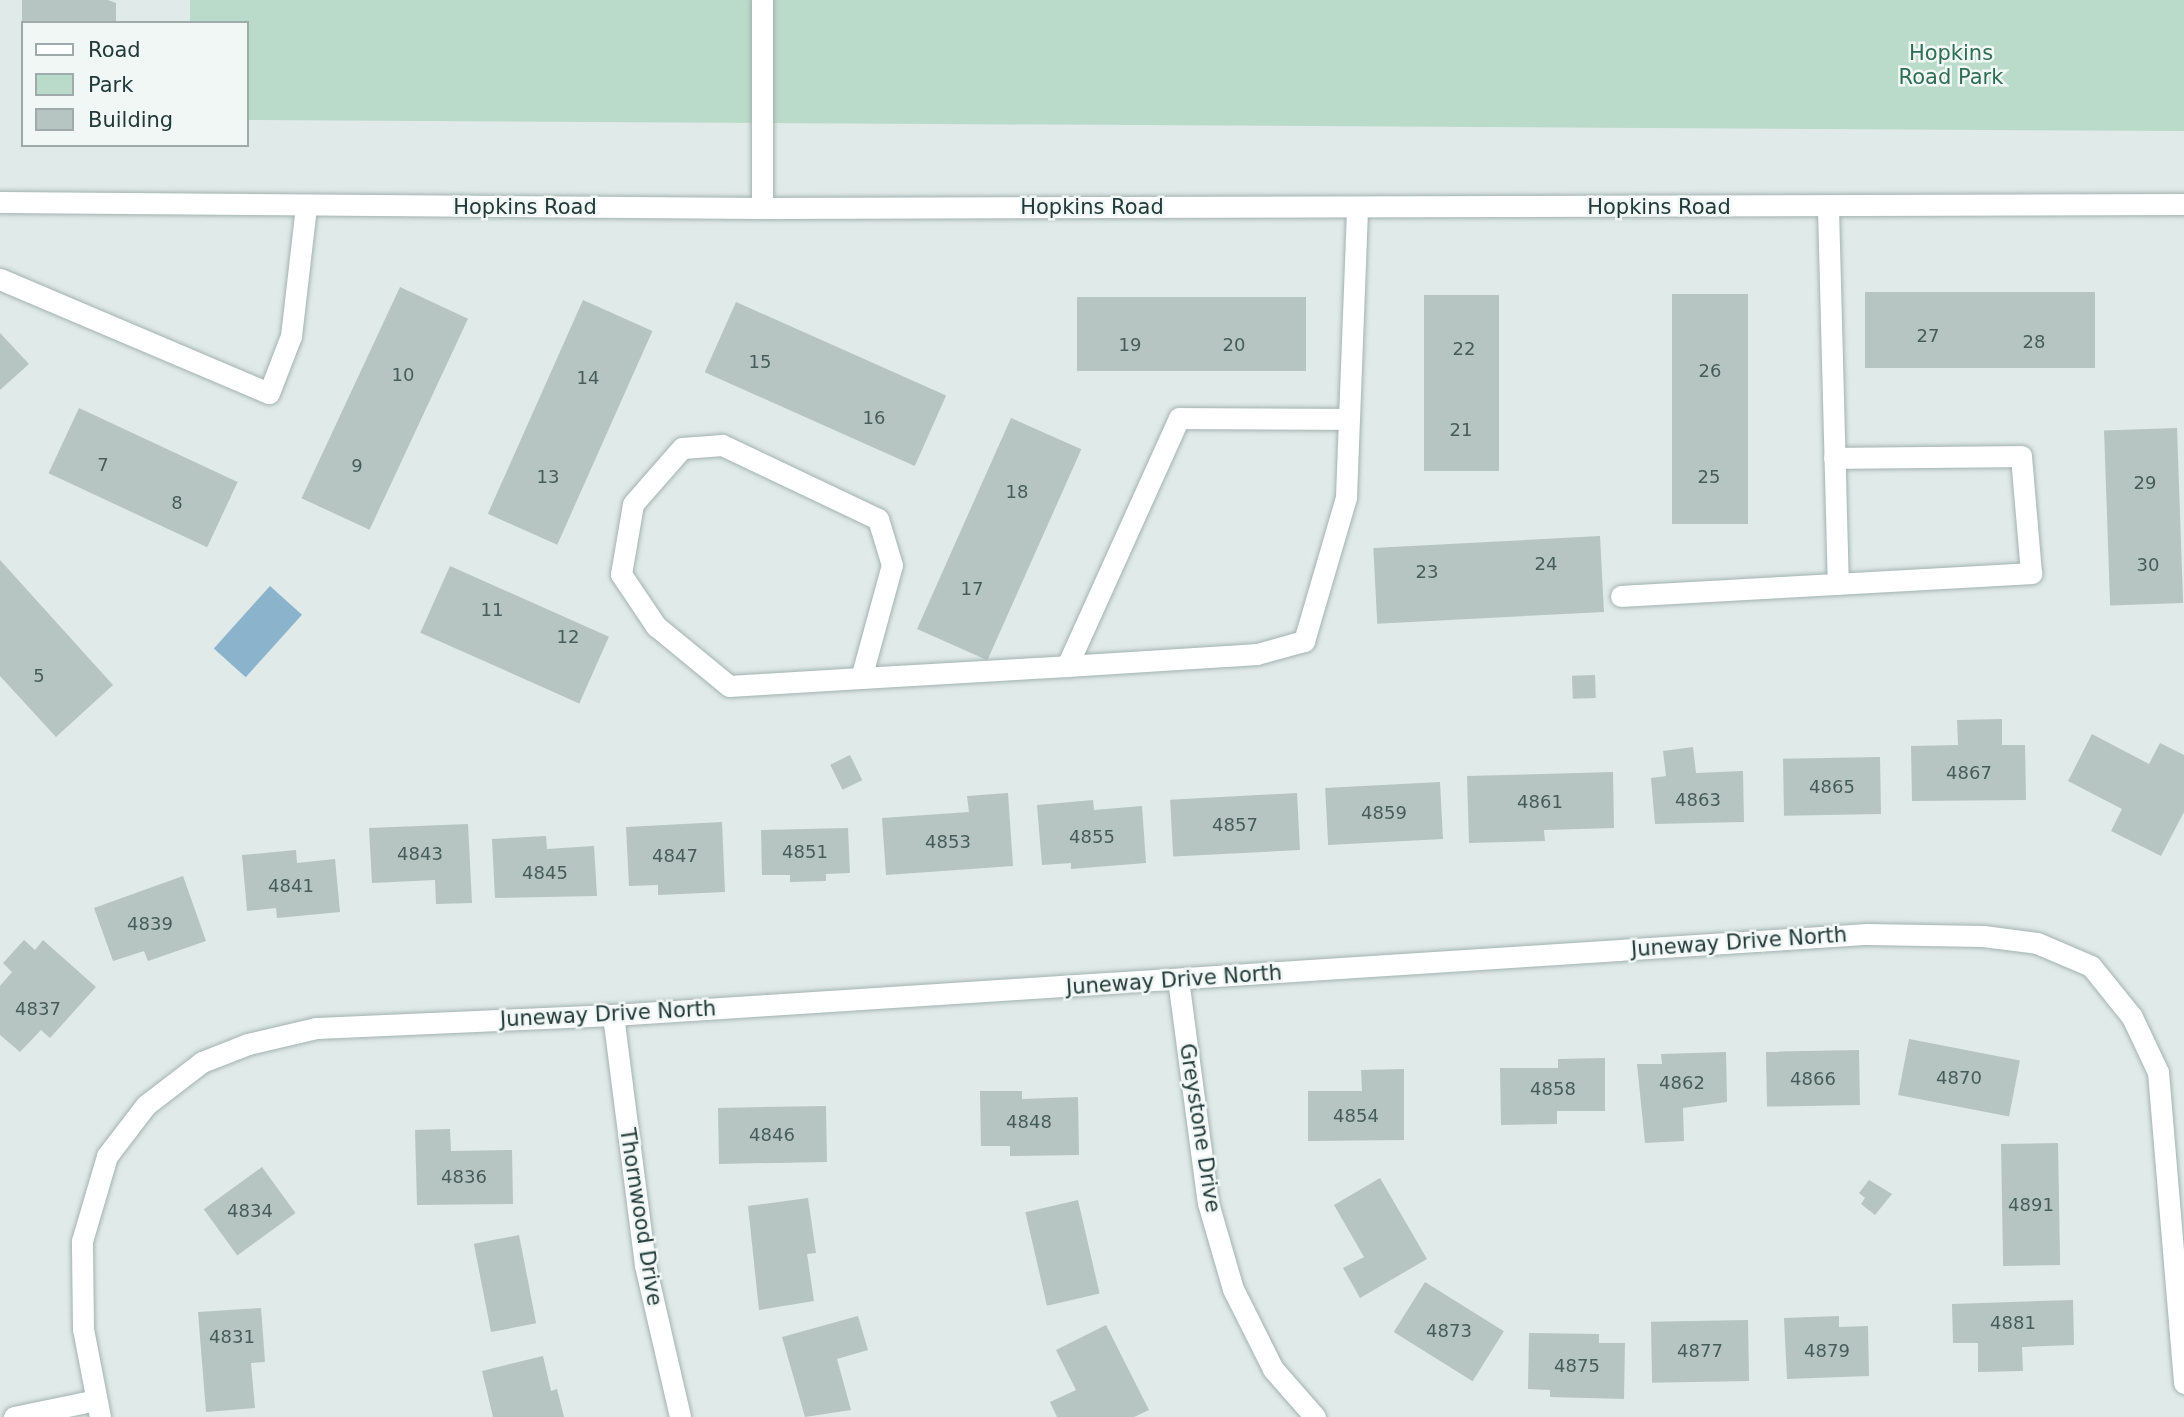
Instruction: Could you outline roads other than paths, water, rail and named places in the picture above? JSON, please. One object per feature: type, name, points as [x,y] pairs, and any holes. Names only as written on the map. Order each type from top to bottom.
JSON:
[{"type":"street","points":[[762,0],[762,208]]},
{"type":"street","name":"Hopkins Road","points":[[0,202],[762,208],[1828,208],[2184,204]]},
{"type":"street","points":[[0,279],[269,393],[291,336],[306,206]]},
{"type":"street","points":[[861,678],[892,565],[878,519],[722,445],[682,448],[633,504],[621,574],[656,626],[729,686],[1068,666],[1257,654],[1304,641],[1346,497],[1357,207]]},
{"type":"street","points":[[1828,208],[1838,584]]},
{"type":"street","points":[[1068,666],[1179,418],[1349,419]]},
{"type":"street","points":[[1621,596],[2031,573],[2021,456],[1834,457]]},
{"type":"street","name":"Juneway Drive North","points":[[98,1409],[83,1329],[82,1241],[107,1156],[146,1105],[202,1062],[248,1044],[316,1028],[613,1015],[1867,934],[1983,936],[2037,943],[2091,966],[2132,1017],[2158,1072],[2178,1203],[2184,1383]]},
{"type":"street","name":"Greystone Drive","points":[[1178,979],[1208,1203],[1233,1289],[1273,1369],[1315,1417]]},
{"type":"street","name":"Thornwood Drive","points":[[613,1015],[645,1265],[680,1417]]},
{"type":"street","points":[[14,1417],[98,1409]]},
{"type":"water","points":[[270,586],[302,615],[246,677],[214,648]]},
{"type":"park label","name":"Hopkins Road Park","points":[[1951,65]]}]
